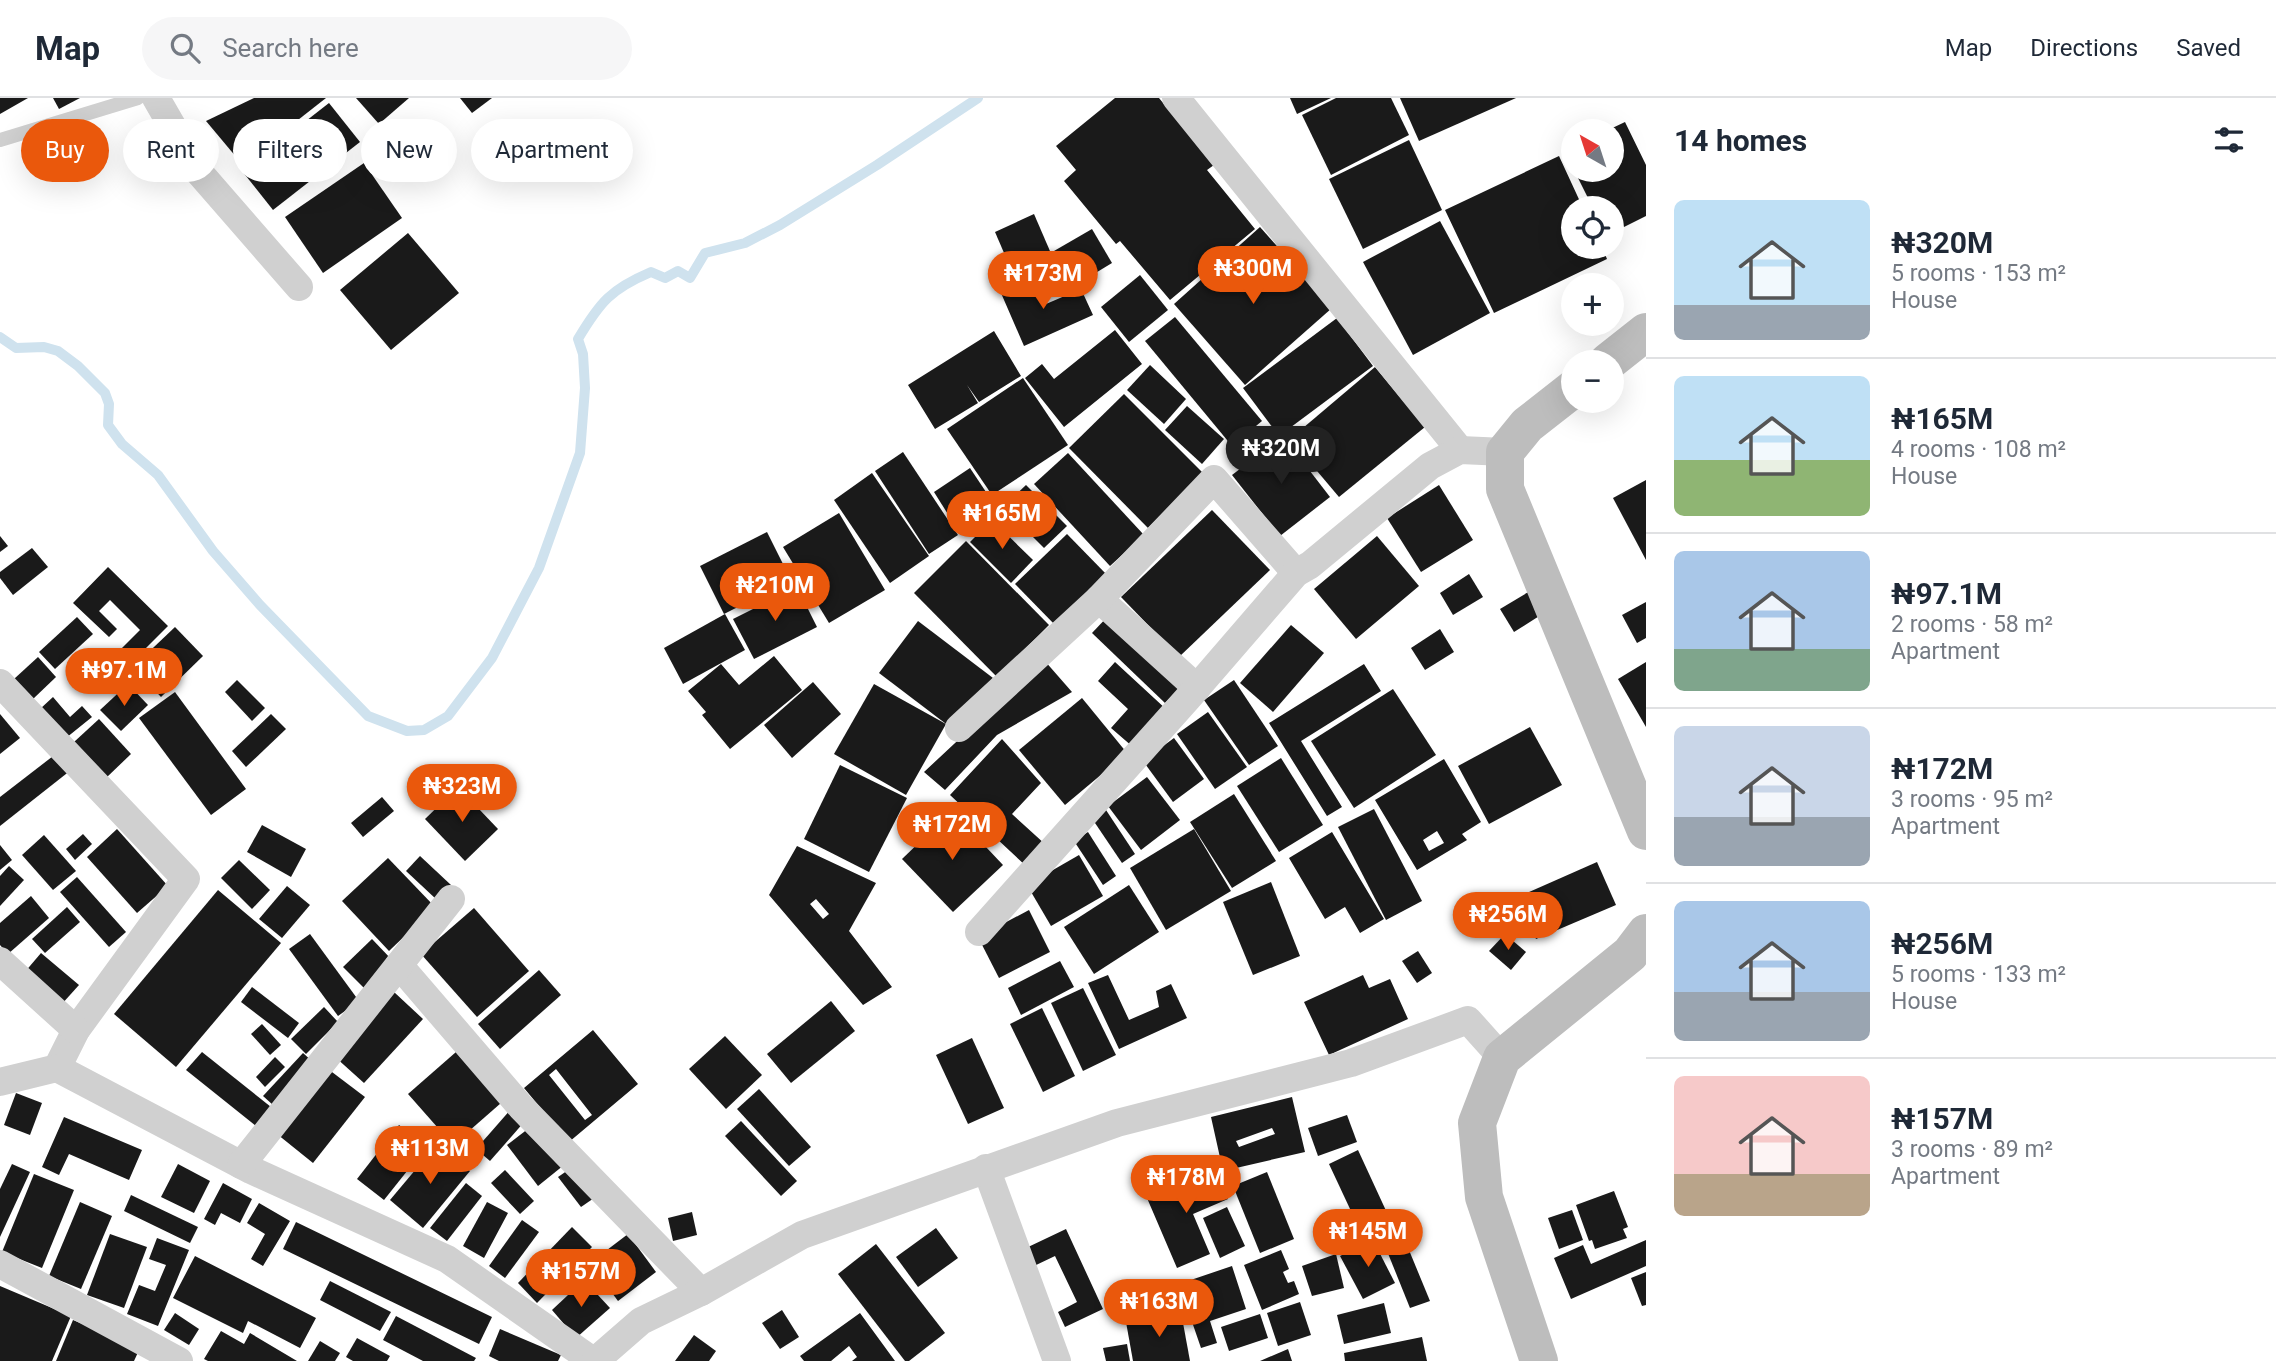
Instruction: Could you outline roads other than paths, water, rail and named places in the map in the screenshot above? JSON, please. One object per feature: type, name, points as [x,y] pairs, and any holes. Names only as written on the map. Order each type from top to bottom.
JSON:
[{"type":"street","points":[[156,98],[198,171],[299,287]]},
{"type":"street","points":[[1176,98],[1461,450]]},
{"type":"street","points":[[1623,350],[1646,332]]},
{"type":"street","points":[[1561,398],[1527,425],[1505,452],[1504,489],[1646,831]]},
{"type":"street","points":[[979,932],[1296,573],[1310,565],[1430,466],[1461,450],[1505,452]]},
{"type":"street","points":[[959,729],[1099,599],[1214,479],[1296,573]]},
{"type":"street","points":[[1099,599],[1197,688]]},
{"type":"street","points":[[0,683],[186,879],[76,1030],[57,1068]]},
{"type":"street","points":[[241,1165],[451,899]]},
{"type":"street","points":[[1538,1361],[1484,1197],[1477,1122],[1502,1058],[1629,954],[1646,933]]},
{"type":"street","points":[[0,961],[76,1030]]},
{"type":"street","points":[[399,965],[521,1107],[701,1292]]},
{"type":"street","points":[[0,1082],[57,1068],[241,1165],[447,1259],[594,1361],[641,1321],[701,1292],[802,1235],[1117,1123],[1351,1063],[1468,1020],[1502,1058]]},
{"type":"street","points":[[986,1168],[1057,1361]]},
{"type":"street","points":[[0,1264],[179,1361]]},
{"type":"lane","points":[[0,140],[138,98]]},
{"type":"waterway","points":[[0,337],[16,348],[44,347],[58,351],[78,366],[105,393],[109,404],[108,425],[122,444],[158,475],[213,551],[260,605],[368,716],[407,731],[424,730],[448,716],[492,658],[539,568],[580,453],[585,388],[583,354],[578,339],[600,306],[626,284],[651,272],[665,278],[678,271],[690,278],[705,253],[745,243],[780,225],[978,98]]}]
